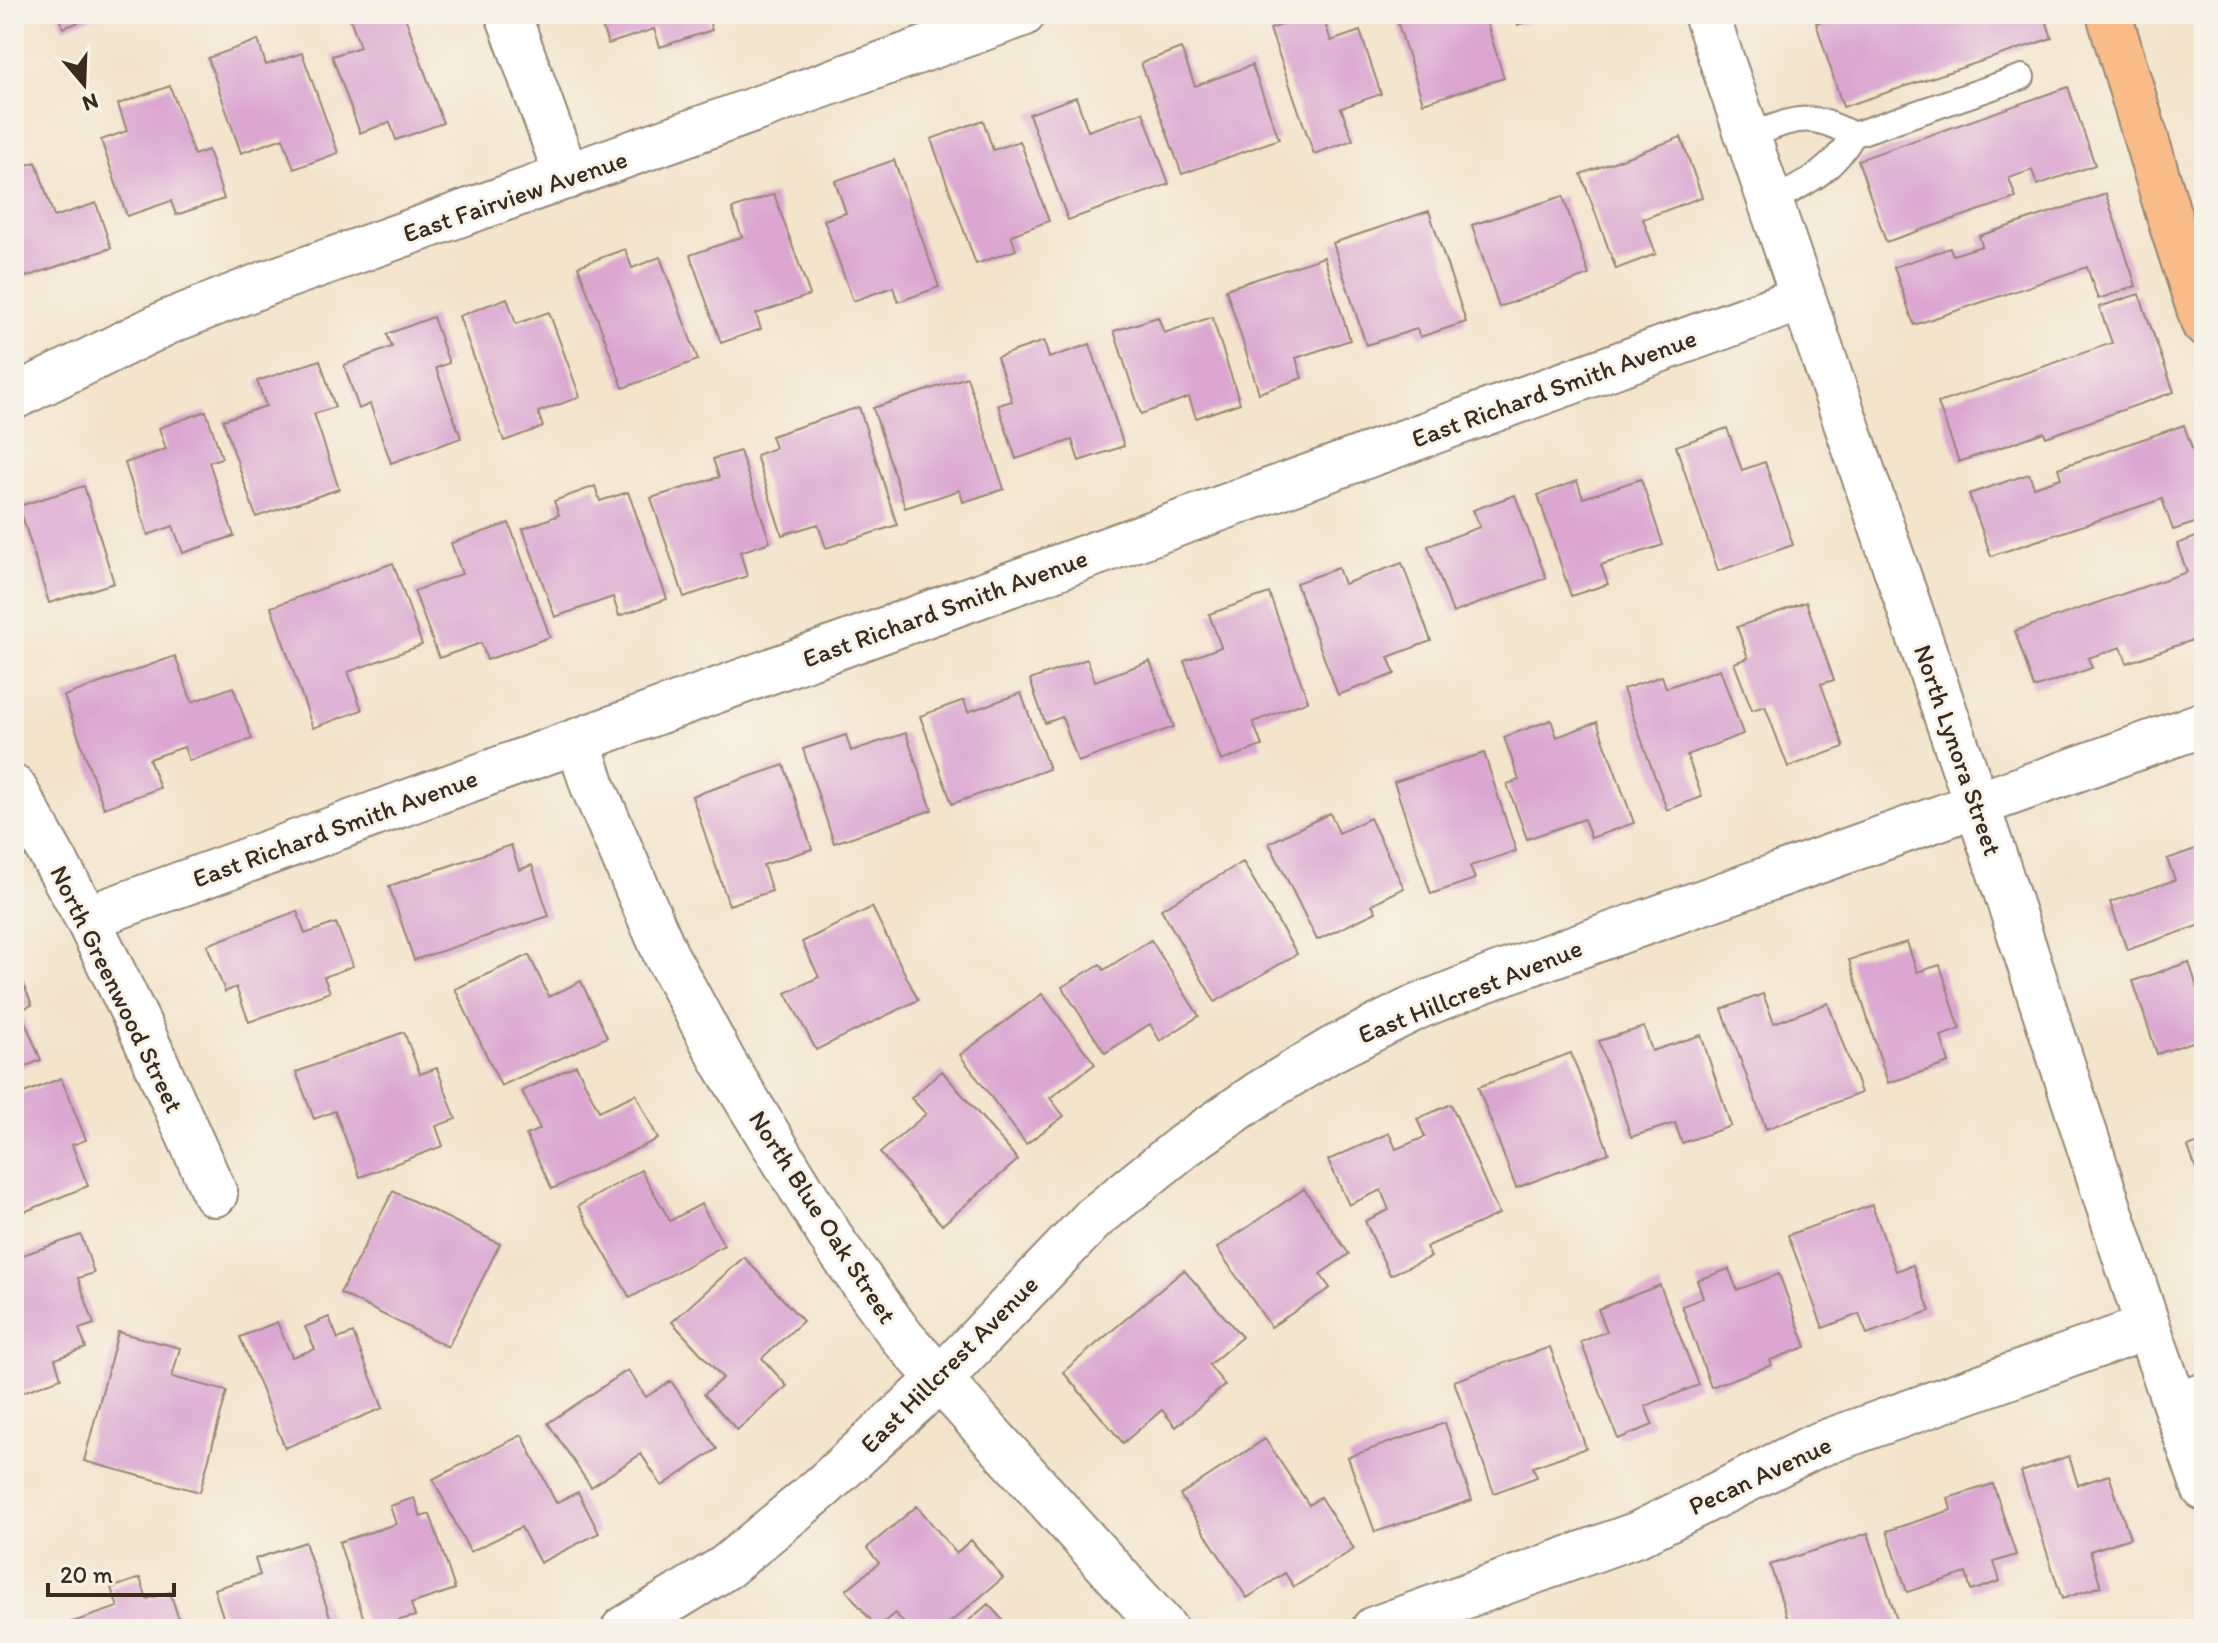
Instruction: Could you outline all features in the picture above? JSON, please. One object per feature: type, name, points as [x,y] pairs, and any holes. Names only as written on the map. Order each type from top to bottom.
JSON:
[{"type":"highway","points":[[2109,14],[2204,324]]},
{"type":"street","points":[[508,14],[567,177]]},
{"type":"street","name":"East Fairview Avenue","points":[[14,397],[168,322],[264,284],[1023,14]]},
{"type":"street","name":"North Lynora Street","points":[[1706,14],[1977,805],[2148,1327],[2188,1391],[2204,1488]]},
{"type":"street","name":"East Richard Smith Avenue","points":[[87,918],[1803,298]]},
{"type":"street","name":"East Hillcrest Avenue","points":[[624,1629],[726,1567],[821,1488],[940,1379],[1094,1218],[1198,1136],[1260,1093],[1331,1050],[1417,1007],[1500,974],[2204,724]]},
{"type":"street","name":"North Blue Oak Street","points":[[578,741],[593,786],[666,955],[723,1061],[837,1247],[902,1337],[1165,1629]]},
{"type":"street","name":"North Greenwood Street","points":[[14,788],[87,918],[215,1194]]},
{"type":"street","name":"Pecan Avenue","points":[[1374,1629],[1638,1534],[1815,1446],[2148,1327]]},
{"type":"lane","points":[[1770,202],[1818,177],[1842,154],[1853,135],[2022,77]]},
{"type":"lane","points":[[1748,136],[1800,118],[1816,118],[1832,123],[1853,135]]},
{"type":"building","points":[[58,14],[101,14],[63,28]]},
{"type":"building","points":[[360,14],[404,14],[443,123],[396,140],[390,122],[360,133],[332,56],[360,47],[350,18]]},
{"type":"building","points":[[598,14],[707,14],[712,30],[660,47],[654,29],[608,44]]},
{"type":"building","points":[[1313,14],[1322,14],[1331,41],[1360,31],[1381,94],[1341,108],[1353,140],[1314,154],[1270,29]]},
{"type":"building","points":[[1395,14],[1484,14],[1504,78],[1423,103]]},
{"type":"building","points":[[1514,14],[1548,14],[1518,25]]},
{"type":"building","points":[[1844,14],[2044,14],[2052,38],[1843,107],[1816,23]]},
{"type":"building","points":[[258,40],[266,65],[302,53],[338,153],[294,169],[283,138],[241,153],[208,58]]},
{"type":"building","points":[[1181,48],[1195,86],[1252,65],[1279,139],[1182,174],[1141,63]]},
{"type":"building","points":[[170,86],[194,155],[208,150],[224,199],[176,215],[171,201],[127,216],[101,140],[127,131],[118,104]]},
{"type":"building","points":[[2068,87],[2095,165],[2037,185],[2032,170],[2009,178],[2016,198],[1886,242],[1858,160]]},
{"type":"building","points":[[1076,97],[1088,131],[1143,112],[1169,184],[1068,220],[1029,114]]},
{"type":"building","points":[[983,120],[993,150],[1020,141],[1049,221],[1011,235],[1016,250],[976,264],[931,139]]},
{"type":"building","points":[[1681,137],[1702,197],[1643,219],[1656,254],[1616,269],[1581,174]]},
{"type":"building","points":[[894,160],[939,287],[898,302],[893,287],[853,301],[824,220],[846,213],[835,181]]},
{"type":"building","points":[[36,162],[54,217],[96,203],[111,248],[14,281],[14,169]]},
{"type":"building","points":[[774,194],[810,295],[756,314],[761,329],[721,343],[690,255],[742,237],[732,209]]},
{"type":"building","points":[[2106,194],[2136,286],[2098,299],[2087,267],[1914,325],[1894,267],[1950,248],[1953,255],[1982,246],[1979,236]]},
{"type":"building","points":[[1563,196],[1589,275],[1499,307],[1472,225]]},
{"type":"building","points":[[1429,211],[1466,322],[1420,337],[1417,329],[1366,345],[1333,243]]},
{"type":"building","points":[[625,249],[632,268],[660,257],[698,360],[623,388],[578,266]]},
{"type":"building","points":[[1324,257],[1350,340],[1296,358],[1302,378],[1259,393],[1226,289]]},
{"type":"building","points":[[2139,294],[2174,392],[2046,437],[2044,432],[1959,462],[1938,403],[2112,343],[2099,307]]},
{"type":"building","points":[[507,298],[516,324],[549,312],[580,397],[538,412],[543,427],[504,441],[459,316]]},
{"type":"building","points":[[433,317],[449,363],[436,368],[461,438],[391,463],[370,404],[359,409],[344,365],[392,347],[387,334]]},
{"type":"building","points":[[1158,317],[1164,333],[1212,317],[1240,403],[1196,418],[1189,397],[1141,414],[1114,331]]},
{"type":"building","points":[[1044,341],[1049,358],[1090,344],[1124,446],[1079,461],[1072,440],[1016,459],[998,405],[1012,401],[997,357]]},
{"type":"building","points":[[320,360],[335,407],[314,414],[339,489],[256,517],[223,420],[266,406],[257,381]]},
{"type":"building","points":[[967,377],[1004,489],[963,502],[960,490],[905,508],[873,408]]},
{"type":"building","points":[[859,407],[897,525],[826,548],[818,524],[782,535],[756,455],[775,448],[771,436]]},
{"type":"building","points":[[206,411],[222,458],[209,462],[234,536],[183,553],[173,526],[148,535],[125,463],[166,449],[159,428]]},
{"type":"building","points":[[2184,425],[2204,484],[2204,520],[2173,530],[2162,499],[1991,556],[1969,494],[2029,474],[2034,487],[2061,478],[2058,468]]},
{"type":"building","points":[[1727,428],[1742,470],[1765,462],[1793,545],[1718,571],[1676,446]]},
{"type":"building","points":[[740,451],[770,542],[740,552],[747,576],[684,597],[651,498],[719,477],[713,459]]},
{"type":"building","points":[[1641,479],[1663,545],[1601,565],[1608,584],[1571,596],[1538,495],[1577,481],[1583,498]]},
{"type":"building","points":[[84,486],[114,583],[49,603],[19,506]]},
{"type":"building","points":[[595,486],[600,501],[628,492],[667,599],[619,616],[613,597],[555,617],[523,529],[559,515],[554,501]]},
{"type":"building","points":[[1515,495],[1546,578],[1453,613],[1428,546],[1480,527],[1473,510]]},
{"type":"building","points":[[509,523],[550,637],[487,660],[481,643],[439,658],[414,591],[462,574],[451,543]]},
{"type":"building","points":[[2204,534],[2204,636],[2127,663],[2121,647],[2088,658],[2092,668],[2034,688],[2015,631],[2187,572],[2177,544]]},
{"type":"building","points":[[393,563],[422,645],[348,672],[362,710],[313,728],[271,607]]},
{"type":"building","points":[[1402,563],[1431,641],[1388,657],[1395,674],[1338,695],[1296,583],[1338,568],[1344,584]]},
{"type":"building","points":[[1269,593],[1308,701],[1253,722],[1262,746],[1221,761],[1184,661],[1221,647],[1209,614]]},
{"type":"building","points":[[1806,602],[1834,680],[1821,684],[1844,747],[1788,767],[1765,706],[1752,710],[1734,663],[1748,658],[1737,627]]},
{"type":"building","points":[[175,656],[192,702],[233,687],[252,739],[189,761],[184,747],[149,759],[160,788],[104,808],[64,696]]},
{"type":"building","points":[[1087,659],[1095,681],[1150,661],[1174,727],[1078,762],[1062,717],[1045,723],[1030,680]]},
{"type":"building","points":[[1720,669],[1743,734],[1687,755],[1702,797],[1667,810],[1623,689],[1662,676],[1666,688]]},
{"type":"building","points":[[1021,693],[1049,769],[952,804],[920,716],[964,700],[968,712]]},
{"type":"building","points":[[1551,720],[1557,737],[1597,722],[1634,823],[1591,838],[1584,819],[1527,839],[1507,784],[1519,780],[1504,737]]},
{"type":"building","points":[[906,733],[932,810],[834,843],[803,749],[846,735],[851,751]]},
{"type":"building","points":[[1484,753],[1516,851],[1470,866],[1475,879],[1431,894],[1394,782]]},
{"type":"building","points":[[784,765],[812,849],[763,865],[772,891],[729,905],[692,796]]},
{"type":"building","points":[[1330,813],[1339,833],[1370,818],[1404,888],[1372,904],[1376,912],[1317,940],[1269,843]]},
{"type":"building","points":[[511,845],[519,870],[532,865],[549,916],[414,960],[389,886]]},
{"type":"building","points":[[2204,846],[2204,924],[2127,950],[2110,902],[2175,880],[2167,859]]},
{"type":"building","points":[[1243,862],[1297,954],[1215,1002],[1161,909]]},
{"type":"building","points":[[872,907],[918,1000],[816,1050],[786,993],[819,977],[802,942]]},
{"type":"building","points":[[297,911],[305,934],[336,923],[353,966],[324,977],[330,992],[249,1022],[236,987],[225,992],[207,945]]},
{"type":"building","points":[[1151,940],[1199,1016],[1160,1041],[1150,1024],[1105,1053],[1062,987],[1100,964],[1104,970]]},
{"type":"building","points":[[1907,942],[1917,972],[1940,965],[1960,1029],[1941,1036],[1949,1063],[1888,1083],[1849,960]]},
{"type":"building","points":[[529,955],[549,997],[581,981],[607,1037],[501,1086],[455,989]]},
{"type":"building","points":[[14,961],[32,1005],[20,1010],[41,1060],[14,1071]]},
{"type":"building","points":[[2189,962],[2197,987],[2204,985],[2204,1038],[2157,1054],[2133,981]]},
{"type":"building","points":[[1042,994],[1095,1064],[1050,1098],[1064,1116],[1026,1144],[960,1055]]},
{"type":"building","points":[[1763,994],[1774,1023],[1828,1003],[1861,1093],[1766,1129],[1722,1009]]},
{"type":"building","points":[[1644,1027],[1652,1051],[1701,1035],[1731,1126],[1682,1143],[1675,1123],[1631,1137],[1599,1041]]},
{"type":"building","points":[[404,1032],[420,1074],[437,1068],[456,1119],[436,1126],[443,1146],[360,1177],[335,1111],[314,1119],[296,1072]]},
{"type":"building","points":[[1571,1053],[1609,1153],[1516,1188],[1478,1087]]},
{"type":"building","points":[[576,1065],[599,1111],[636,1094],[658,1139],[552,1189],[526,1135],[540,1129],[522,1091]]},
{"type":"building","points":[[942,1071],[1018,1160],[942,1225],[880,1153],[926,1114],[911,1098]]},
{"type":"building","points":[[61,1078],[86,1140],[72,1145],[88,1186],[14,1216],[14,1097]]},
{"type":"building","points":[[1451,1104],[1499,1214],[1426,1247],[1431,1257],[1390,1275],[1365,1221],[1389,1210],[1381,1190],[1349,1205],[1328,1160],[1389,1133],[1396,1149],[1425,1137],[1417,1119]]},
{"type":"building","points":[[2204,1141],[2204,1191],[2188,1147]]},
{"type":"building","points":[[641,1170],[670,1221],[701,1204],[724,1245],[630,1298],[578,1206]]},
{"type":"building","points":[[1304,1189],[1349,1254],[1320,1274],[1330,1288],[1271,1327],[1217,1248]]},
{"type":"building","points":[[393,1191],[500,1244],[448,1347],[340,1293]]},
{"type":"building","points":[[1872,1205],[1896,1271],[1913,1265],[1930,1311],[1867,1334],[1859,1314],[1823,1328],[1788,1235]]},
{"type":"building","points":[[81,1235],[94,1273],[78,1278],[94,1324],[79,1329],[86,1348],[55,1359],[61,1378],[23,1392],[14,1366],[14,1258]]},
{"type":"building","points":[[744,1257],[803,1321],[762,1358],[787,1386],[737,1430],[704,1394],[723,1378],[672,1322]]},
{"type":"building","points":[[1729,1269],[1737,1290],[1779,1274],[1806,1347],[1770,1360],[1772,1365],[1711,1387],[1682,1306],[1703,1298],[1697,1280]]},
{"type":"building","points":[[1184,1270],[1242,1337],[1209,1365],[1225,1385],[1176,1427],[1162,1410],[1123,1443],[1063,1372]]},
{"type":"building","points":[[1660,1285],[1699,1385],[1645,1406],[1653,1425],[1618,1439],[1581,1342],[1607,1331],[1598,1309]]},
{"type":"building","points":[[329,1317],[338,1339],[353,1333],[383,1408],[285,1448],[240,1337],[277,1322],[292,1357],[315,1349],[305,1327]]},
{"type":"building","points":[[118,1332],[180,1348],[172,1377],[227,1391],[200,1492],[84,1461]]},
{"type":"building","points":[[1550,1347],[1586,1448],[1533,1467],[1537,1477],[1494,1493],[1454,1381]]},
{"type":"building","points":[[628,1370],[646,1397],[671,1381],[717,1449],[662,1486],[641,1454],[591,1487],[548,1423]]},
{"type":"building","points":[[1445,1423],[1472,1500],[1375,1532],[1348,1457]]},
{"type":"building","points":[[522,1435],[556,1503],[578,1492],[599,1533],[540,1563],[521,1527],[470,1552],[433,1479]]},
{"type":"building","points":[[1265,1439],[1309,1505],[1320,1497],[1354,1549],[1294,1587],[1285,1573],[1247,1598],[1180,1495]]},
{"type":"building","points":[[2069,1456],[2078,1485],[2109,1475],[2130,1538],[2090,1551],[2101,1586],[2062,1599],[2021,1472]]},
{"type":"building","points":[[1993,1484],[2016,1555],[1994,1562],[2000,1581],[1971,1591],[1966,1573],[1907,1592],[1887,1531],[1951,1510],[1948,1498]]},
{"type":"building","points":[[414,1498],[421,1517],[430,1514],[455,1589],[411,1604],[415,1616],[367,1629],[339,1542],[396,1524],[390,1506]]},
{"type":"building","points":[[917,1506],[956,1553],[971,1540],[1003,1578],[942,1629],[909,1629],[895,1613],[877,1628],[846,1590],[879,1563],[867,1548]]},
{"type":"building","points":[[1868,1533],[1900,1629],[1791,1629],[1770,1565]]},
{"type":"building","points":[[305,1542],[334,1629],[227,1629],[214,1589],[260,1575],[255,1559]]},
{"type":"building","points":[[140,1578],[147,1599],[170,1592],[182,1629],[72,1629],[70,1623],[118,1607],[111,1588]]},
{"type":"building","points":[[988,1604],[1011,1629],[959,1629]]}]
